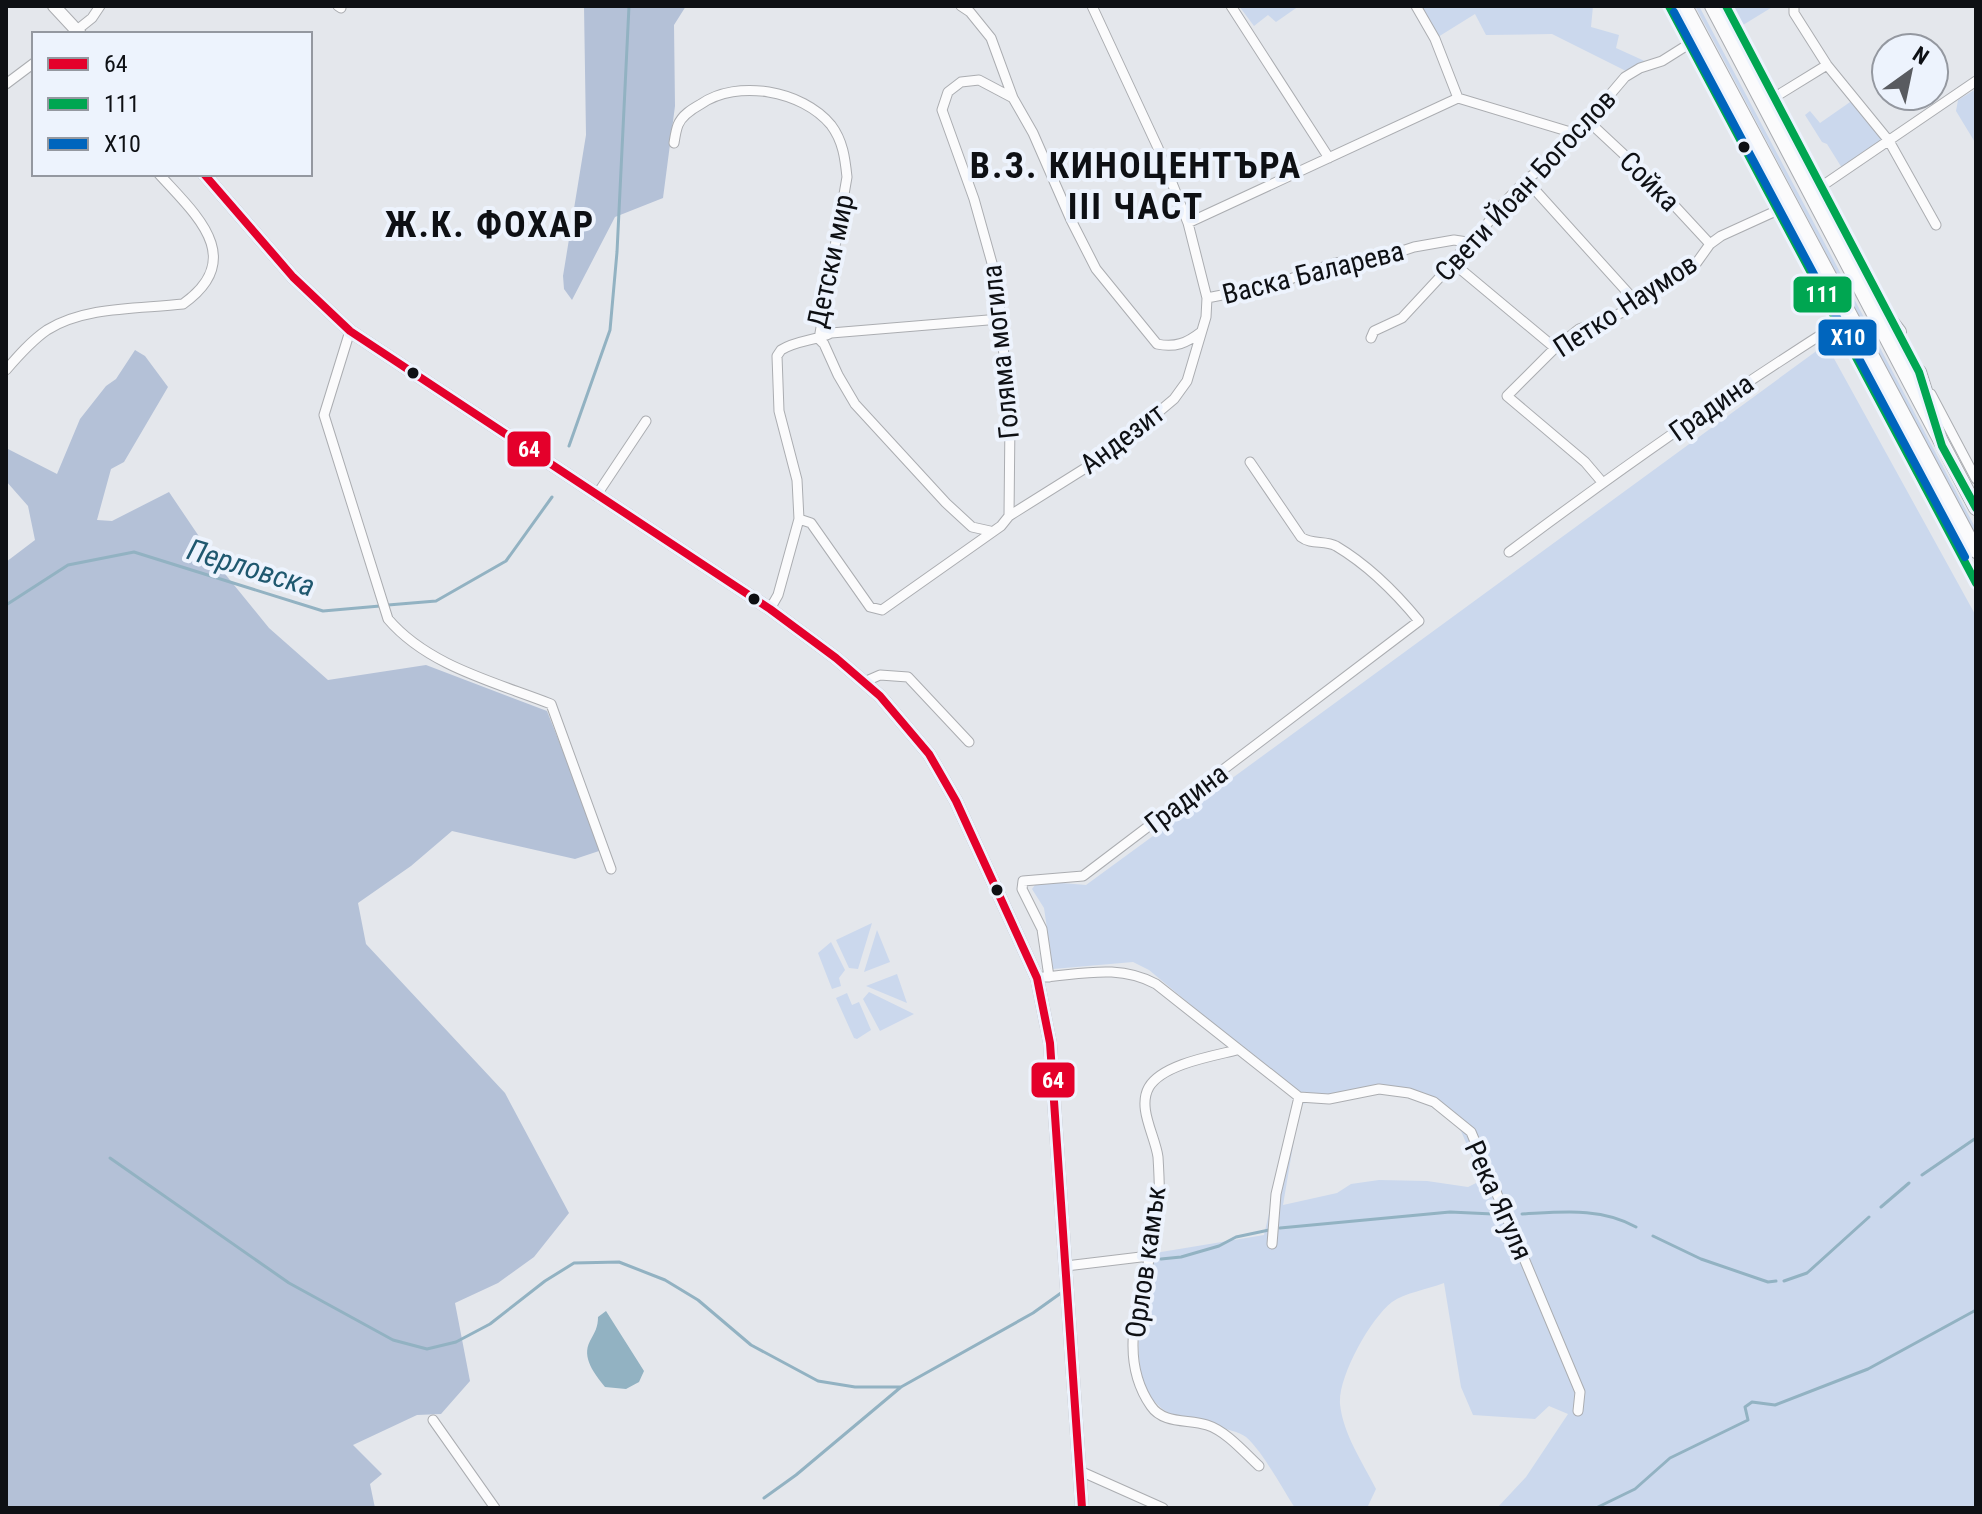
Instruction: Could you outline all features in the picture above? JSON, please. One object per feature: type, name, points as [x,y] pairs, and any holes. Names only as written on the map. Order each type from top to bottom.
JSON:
[{"type":"highway","points":[[1685,6],[1976,551]]},
{"type":"highway","points":[[1712,6],[1976,508]]},
{"type":"highway","points":[[1719,6],[1727,35]]},
{"type":"highway","points":[[1852,272],[1899,332]]},
{"type":"highway","points":[[1919,372],[1942,446]]},
{"type":"main road","points":[[54,6],[75,32]]},
{"type":"main road","points":[[206,176],[293,277],[350,331],[770,609],[836,658],[880,696],[929,754],[956,801],[1008,917],[1043,977],[1082,1508]]},
{"type":"street","points":[[77,32],[100,6]]},
{"type":"street","points":[[961,6],[970,12],[991,38],[1013,98],[1033,133],[1091,260],[1144,332],[1157,344],[1171,347],[1201,332],[1207,298],[1188,223],[1158,148],[1092,6]]},
{"type":"street","points":[[1231,6],[1329,158]]},
{"type":"street","points":[[1416,6],[1435,39],[1458,98]]},
{"type":"street","points":[[1669,6],[1976,583]]},
{"type":"street","points":[[1726,6],[1976,479]]},
{"type":"street","points":[[1794,6],[1794,13],[1827,65],[1889,141],[1936,225]]},
{"type":"street","name":"Свети Йоан Богослов","points":[[1371,338],[1374,331],[1402,318],[1453,263],[1467,242],[1479,235],[1498,209],[1526,180],[1558,156],[1625,77],[1662,61],[1689,44]]},
{"type":"street","points":[[6,84],[32,64]]},
{"type":"street","points":[[1775,97],[1827,65]]},
{"type":"street","name":"Голяма могила","points":[[1009,516],[1010,420],[997,281],[974,199],[942,110],[948,92],[961,82],[979,80],[1013,98]]},
{"type":"street","points":[[1822,186],[1976,81]]},
{"type":"street","name":"Детски мир","points":[[674,143],[679,123],[688,112],[712,96],[740,89],[773,92],[814,111],[829,123],[845,153],[847,177],[819,339],[812,338],[787,346],[777,356],[779,411],[797,480],[799,519],[778,595],[770,609]]},
{"type":"street","points":[[1188,223],[1458,98],[1577,134]]},
{"type":"street","name":"Сойка","points":[[1587,120],[1647,176],[1710,244]]},
{"type":"street","points":[[6,370],[47,331],[65,321],[82,315],[183,304],[196,295],[209,275],[212,242],[205,226],[161,176]]},
{"type":"street","points":[[1526,180],[1638,304]]},
{"type":"street","name":"Петко Наумов","points":[[1602,482],[1585,462],[1507,396],[1555,348],[1579,329],[1638,304],[1684,268],[1695,265],[1710,244],[1721,236],[1778,210]]},
{"type":"street","name":"Васка Баларева","points":[[1207,298],[1273,285],[1335,263],[1390,255],[1454,240],[1467,242]]},
{"type":"street","points":[[1453,263],[1555,348]]},
{"type":"street","points":[[990,531],[972,527],[946,503],[855,404],[819,339],[831,333],[1000,319]]},
{"type":"street","name":"Градина","points":[[1509,552],[1602,482],[1763,371],[1838,324]]},
{"type":"street","points":[[350,331],[324,415],[388,619],[403,636],[448,664],[551,704],[611,869]]},
{"type":"street","name":"Андезит","points":[[1009,516],[1111,452],[1174,399],[1187,381],[1201,332]]},
{"type":"street","points":[[596,496],[646,421]]},
{"type":"street","name":"Градина","points":[[1043,977],[1042,929],[1022,889],[1023,881],[1083,876],[1419,621],[1388,587],[1335,546],[1306,541],[1301,537],[1250,462]]},
{"type":"street","points":[[799,519],[811,523],[870,607],[882,610],[1001,526],[1009,516]]},
{"type":"street","points":[[864,682],[880,675],[908,677],[969,742]]},
{"type":"street","points":[[1043,977],[1125,971],[1139,975],[1156,984],[1299,1097],[1276,1194],[1272,1244]]},
{"type":"street","name":"Орлов камък","points":[[1237,1050],[1158,1075],[1148,1088],[1146,1114],[1157,1155],[1159,1207],[1136,1312],[1133,1352],[1135,1370],[1152,1409],[1166,1418],[1209,1426],[1259,1466]]},
{"type":"street","name":"Река Ягуля","points":[[1299,1097],[1329,1099],[1379,1089],[1409,1093],[1434,1102],[1471,1132],[1580,1392],[1578,1411]]},
{"type":"street","points":[[1066,1266],[1149,1256]]},
{"type":"street","points":[[433,1420],[495,1508]]},
{"type":"street","points":[[1080,1471],[1163,1508]]},
{"type":"shaded area","points":[[584,6],[686,6],[674,25],[675,106],[663,198],[615,217],[572,300],[564,289],[563,276],[586,135]]},
{"type":"shaded area","points":[[1239,6],[1299,6],[1276,22],[1268,15],[1254,26]]},
{"type":"shaded area","points":[[1421,6],[1593,6],[1591,27],[1619,35],[1616,48],[1649,63],[1626,71],[1552,34],[1486,35],[1475,14],[1438,37]]},
{"type":"shaded area","points":[[1674,6],[1679,6],[1890,408],[1887,408]]},
{"type":"shaded area","points":[[1695,6],[1699,6],[1976,529],[1976,536]]},
{"type":"shaded area","points":[[1732,6],[1774,6],[1743,25]]},
{"type":"shaded area","points":[[1976,89],[1976,144],[1956,111],[1958,100]]},
{"type":"shaded area","points":[[1853,100],[1884,140],[1842,168],[1805,115],[1810,111],[1820,123]]},
{"type":"shaded area","points":[[1826,344],[1976,616],[1976,1508],[1497,1508],[1526,1477],[1568,1414],[1549,1406],[1535,1419],[1473,1415],[1461,1387],[1444,1283],[1403,1296],[1383,1310],[1357,1349],[1344,1379],[1340,1404],[1345,1426],[1376,1489],[1367,1508],[1295,1508],[1266,1461],[1246,1437],[1182,1419],[1157,1404],[1146,1387],[1140,1366],[1139,1343],[1145,1294],[1155,1253],[1264,1235],[1297,1093],[1149,970],[1133,962],[1053,969],[1044,908],[1032,889],[1038,881],[1086,885]],"holes":[[[1370,1094],[1405,1095],[1439,1110],[1461,1131],[1482,1180],[1468,1187],[1427,1181],[1379,1180],[1351,1184],[1337,1193],[1283,1205],[1300,1104]]]},
{"type":"shaded area","points":[[135,350],[145,356],[168,387],[124,462],[111,469],[97,520],[112,521],[169,492],[221,569],[269,628],[328,680],[426,665],[547,711],[602,850],[575,859],[452,831],[411,866],[358,903],[366,944],[505,1093],[569,1213],[534,1257],[498,1283],[455,1303],[470,1381],[441,1414],[417,1415],[353,1445],[382,1474],[370,1484],[375,1508],[6,1508],[6,562],[35,540],[28,506],[6,481],[6,448],[57,474],[80,419],[106,386],[116,379]]},
{"type":"shaded area","points":[[872,923],[858,969],[849,968],[836,940]]},
{"type":"shaded area","points":[[877,930],[890,962],[864,972]]},
{"type":"shaded area","points":[[831,942],[845,970],[839,978],[841,986],[832,989],[818,953]]},
{"type":"shaded area","points":[[897,974],[907,1003],[866,986]]},
{"type":"shaded area","points":[[869,992],[914,1014],[880,1031],[863,999]]},
{"type":"shaded area","points":[[847,993],[852,1005],[859,1002],[871,1030],[857,1039],[836,998]]},
{"type":"shaded area","points":[[606,1311],[644,1371],[639,1382],[626,1389],[605,1387],[588,1360],[588,1347],[598,1317]]},
{"type":"waterway","name":"Перловска","points":[[569,446],[610,330],[617,252],[629,6]]},
{"type":"waterway","name":"Перловска","points":[[388,605],[436,601],[506,561],[552,497]]},
{"type":"waterway","name":"Перловска","points":[[6,605],[68,565],[134,552],[323,611],[380,606]]},
{"type":"waterway","points":[[1922,1175],[1976,1138]]},
{"type":"waterway","points":[[110,1158],[289,1283],[393,1340],[427,1349],[456,1342],[490,1324],[545,1281],[574,1263],[619,1262],[665,1280],[698,1300],[751,1345],[818,1381],[855,1387],[901,1387]]},
{"type":"waterway","points":[[1881,1207],[1909,1183]]},
{"type":"waterway","points":[[1280,1228],[1450,1212],[1493,1214]]},
{"type":"waterway","points":[[1522,1214],[1595,1214],[1636,1227]]},
{"type":"waterway","points":[[1784,1281],[1807,1273],[1869,1217]]},
{"type":"waterway","points":[[1161,1259],[1181,1257],[1219,1246],[1236,1237],[1269,1230]]},
{"type":"waterway","points":[[1653,1236],[1701,1259],[1768,1282],[1776,1281]]},
{"type":"waterway","points":[[764,1498],[901,1387],[1033,1313],[1061,1293]]},
{"type":"waterway","points":[[1596,1508],[1635,1489],[1670,1458],[1748,1420],[1745,1407],[1752,1402],[1775,1405],[1868,1369],[1976,1310]]},
{"type":"transit line","name":"111","points":[[1669,6],[1976,583]]},
{"type":"transit line","name":"111","points":[[1726,6],[1919,372],[1942,446],[1976,508]]},
{"type":"transit line","name":"Х10","points":[[1674,12],[1965,557]]},
{"type":"transit line","name":"64","points":[[206,176],[293,277],[350,331],[770,609],[836,658],[880,696],[929,754],[956,801],[1037,978],[1050,1043],[1082,1508]]},
{"type":"district","name":"В.З. КИНОЦЕНТЪРА ІІІ ЧАСТ","points":[[1136,186]]},
{"type":"district","name":"Ж.К. ФОХАР","points":[[490,224]]}]
